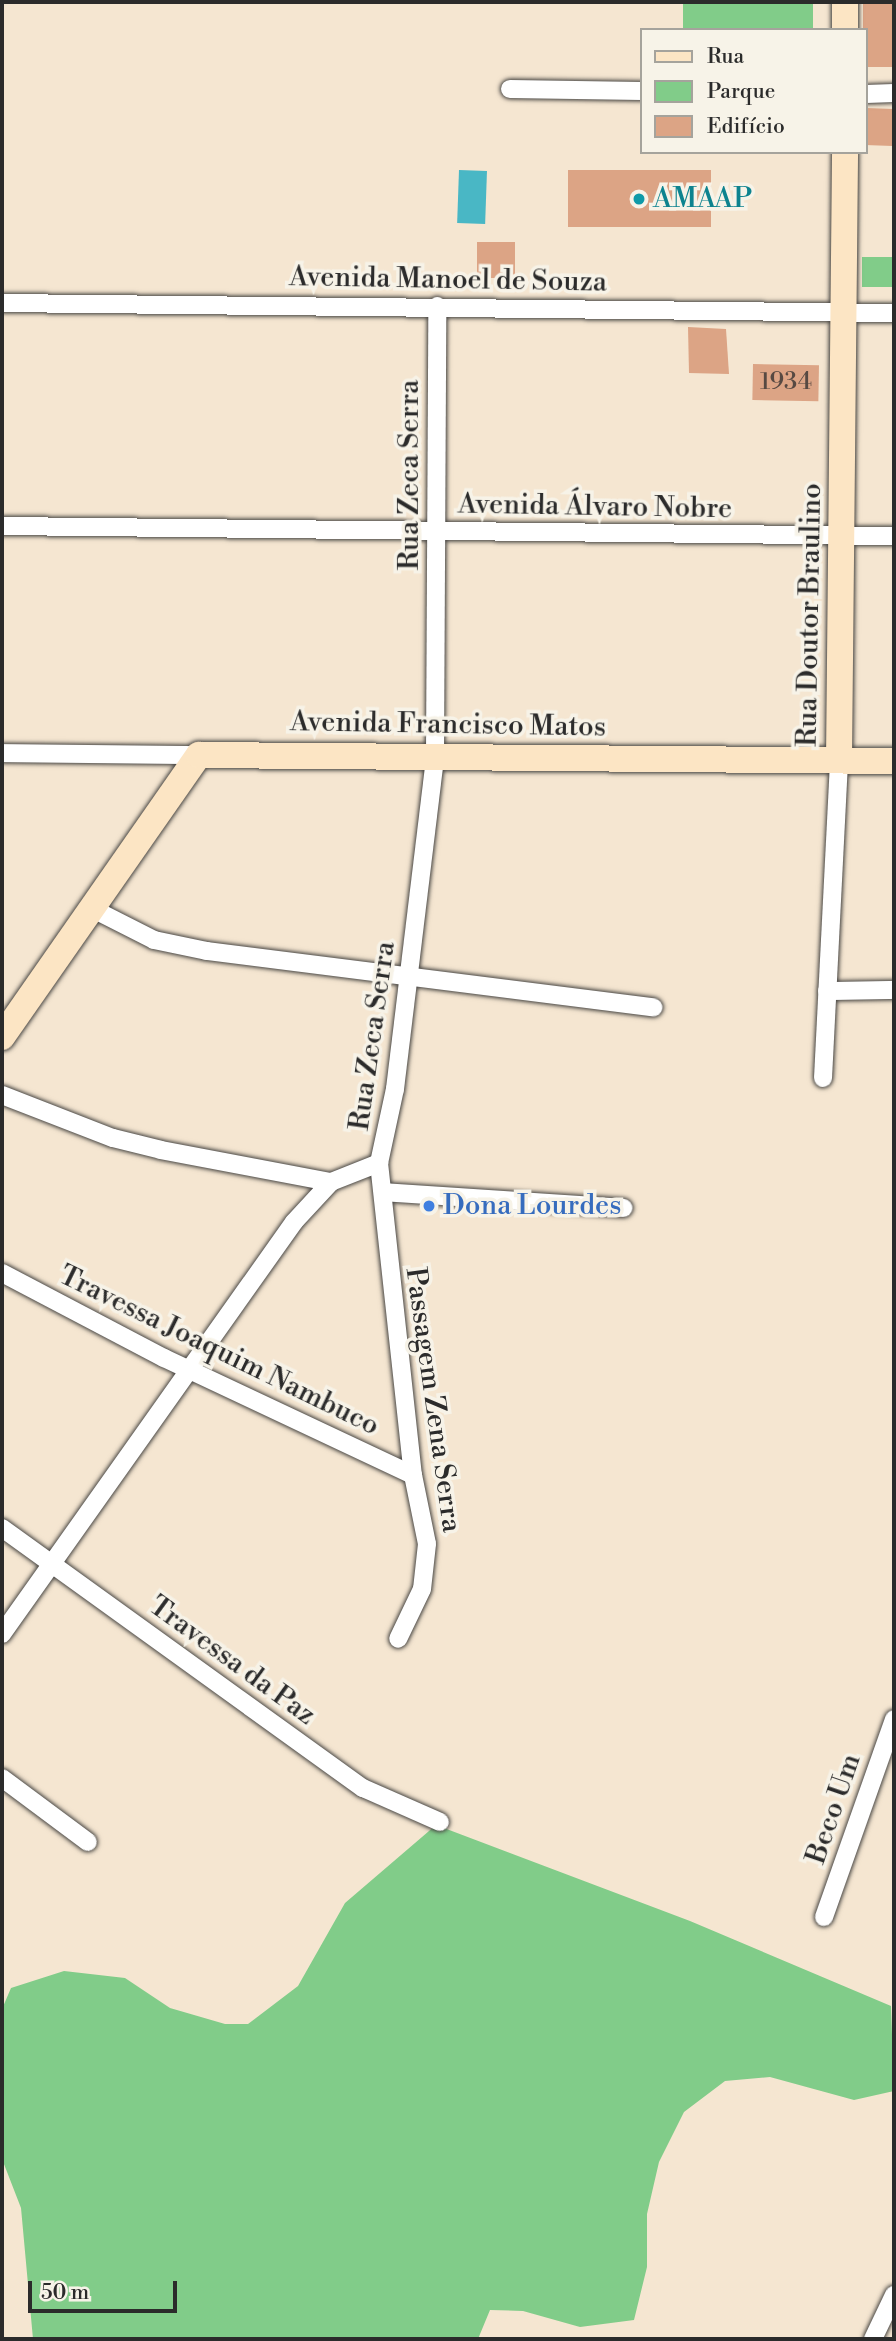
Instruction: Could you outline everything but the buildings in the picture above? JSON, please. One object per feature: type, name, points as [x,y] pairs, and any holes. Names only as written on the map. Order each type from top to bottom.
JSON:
[{"type":"street","points":[[845,2],[845,28]]},
{"type":"street","points":[[510,89],[640,91]]},
{"type":"street","points":[[868,93],[894,93]]},
{"type":"street","name":"Rua Doutor Braulino","points":[[823,1078],[839,760],[845,154]]},
{"type":"street","name":"Avenida Manoel de Souza","points":[[2,303],[894,313]]},
{"type":"street","name":"Rua Zeca Serra","points":[[2,1634],[294,1222],[331,1182],[379,1163],[395,1089],[436,757],[437,306]]},
{"type":"street","name":"Avenida Álvaro Nobre","points":[[2,526],[894,536]]},
{"type":"street","name":"Avenida Francisco Matos","points":[[2,753],[894,761]]},
{"type":"street","points":[[3,1033],[93,909],[199,755]]},
{"type":"street","points":[[93,909],[166,943],[653,1007]]},
{"type":"street","points":[[827,991],[894,990]]},
{"type":"street","points":[[2,1095],[161,1150],[331,1182]]},
{"type":"street","name":"Passagem Zena Serra","points":[[379,1163],[413,1475],[426,1562],[422,1590],[398,1639]]},
{"type":"street","points":[[383,1192],[623,1208]]},
{"type":"street","name":"Travessa Joaquim Nambuco","points":[[2,1273],[188,1368],[413,1475]]},
{"type":"street","name":"Travessa da Paz","points":[[2,1528],[363,1788],[440,1822]]},
{"type":"street","name":"Beco Um","points":[[824,1917],[893,1720]]},
{"type":"street","points":[[2,1777],[88,1842]]},
{"type":"street","points":[[873,2339],[894,2295]]},
{"type":"green space","points":[[683,2],[813,2],[813,28],[683,28]]},
{"type":"green space","points":[[862,257],[894,257],[894,287],[862,287]]},
{"type":"green space","points":[[436,1825],[690,1921],[891,2006],[894,2091],[854,2100],[770,2077],[725,2081],[684,2112],[659,2162],[647,2214],[647,2267],[634,2320],[580,2327],[523,2311],[490,2310],[478,2339],[33,2339],[21,2208],[2,2159],[2,2009],[11,1988],[64,1971],[125,1978],[170,2008],[225,2024],[248,2024],[298,1986],[345,1903]]},
{"type":"water","points":[[459,170],[487,171],[485,224],[457,223]]},
{"type":"place","name":"AMAAP","points":[[639,199]]},
{"type":"place","name":"Dona Lourdes","points":[[429,1206]]}]
